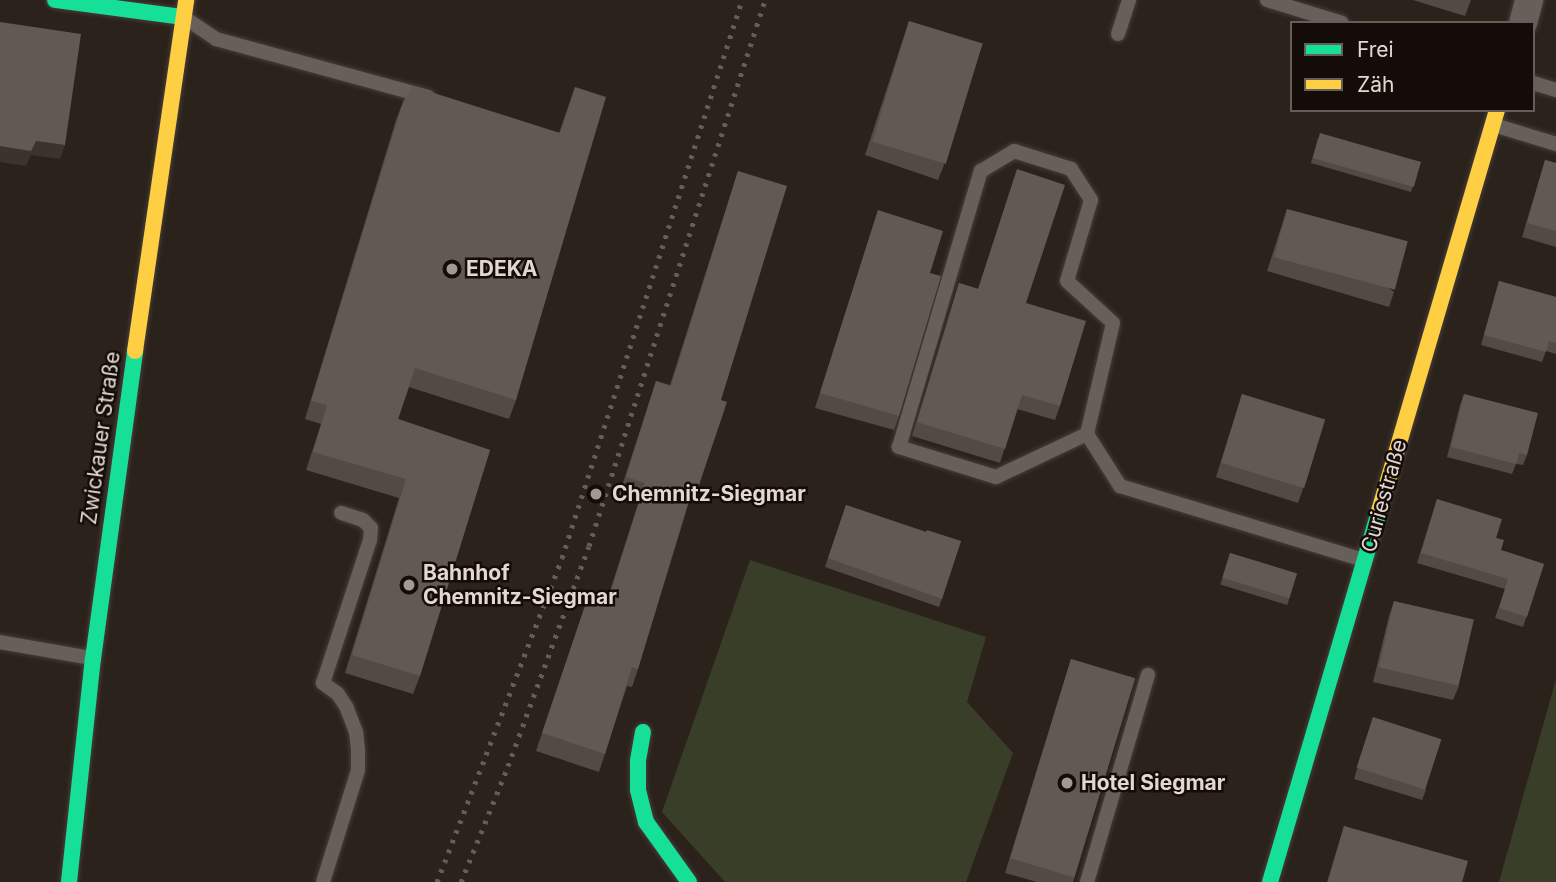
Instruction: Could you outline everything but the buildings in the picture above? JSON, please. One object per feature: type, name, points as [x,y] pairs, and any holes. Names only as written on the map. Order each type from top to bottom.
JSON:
[{"type":"street","points":[[55,0],[183,17]]},
{"type":"street","name":"Zwickauer Straße","points":[[69,882],[93,659],[186,0]]},
{"type":"street","points":[[1523,21],[1529,0]]},
{"type":"street","name":"Curiestraße","points":[[1270,882],[1495,118]]},
{"type":"street","points":[[643,732],[638,761],[638,790],[646,822],[689,882]]},
{"type":"lane","points":[[1118,34],[1129,0]]},
{"type":"lane","points":[[1267,0],[1335,21]]},
{"type":"lane","points":[[183,17],[216,39],[440,100]]},
{"type":"lane","points":[[1535,84],[1556,90]]},
{"type":"lane","points":[[1495,118],[1556,144]]},
{"type":"lane","points":[[1087,434],[996,477],[899,447],[981,171],[1014,151],[1072,169],[1091,200],[1067,281],[1113,323],[1087,434],[1119,486],[1365,561]]},
{"type":"lane","points":[[323,882],[358,770],[358,750],[356,732],[347,708],[338,694],[323,683],[370,540],[371,528],[363,520],[341,513]]},
{"type":"lane","points":[[0,642],[93,659]]},
{"type":"lane","points":[[1087,882],[1148,675]]},
{"type":"green space","points":[[750,560],[986,637],[967,702],[1013,753],[966,882],[725,882],[662,812]]},
{"type":"green space","points":[[1556,679],[1556,882],[1499,882]]},
{"type":"railway","points":[[437,882],[562,558],[742,0]]},
{"type":"railway","points":[[461,882],[508,766],[589,546],[765,0]]},
{"type":"traffic: fast","points":[[55,0],[183,17]]},
{"type":"traffic: fast","points":[[69,882],[93,659],[135,351]]},
{"type":"traffic: fast","points":[[1270,882],[1379,511]]},
{"type":"traffic: fast","points":[[643,732],[638,761],[638,790],[646,822],[689,882]]},
{"type":"traffic: slow","points":[[135,351],[186,0]]},
{"type":"traffic: slow","points":[[1379,511],[1496,112]]},
{"type":"place","name":"EDEKA","points":[[452,269]]},
{"type":"place","name":"Chemnitz-Siegmar","points":[[596,494]]},
{"type":"place","name":"Bahnhof Chemnitz-Siegmar","points":[[409,585]]},
{"type":"place","name":"Hotel Siegmar","points":[[1067,783]]}]
